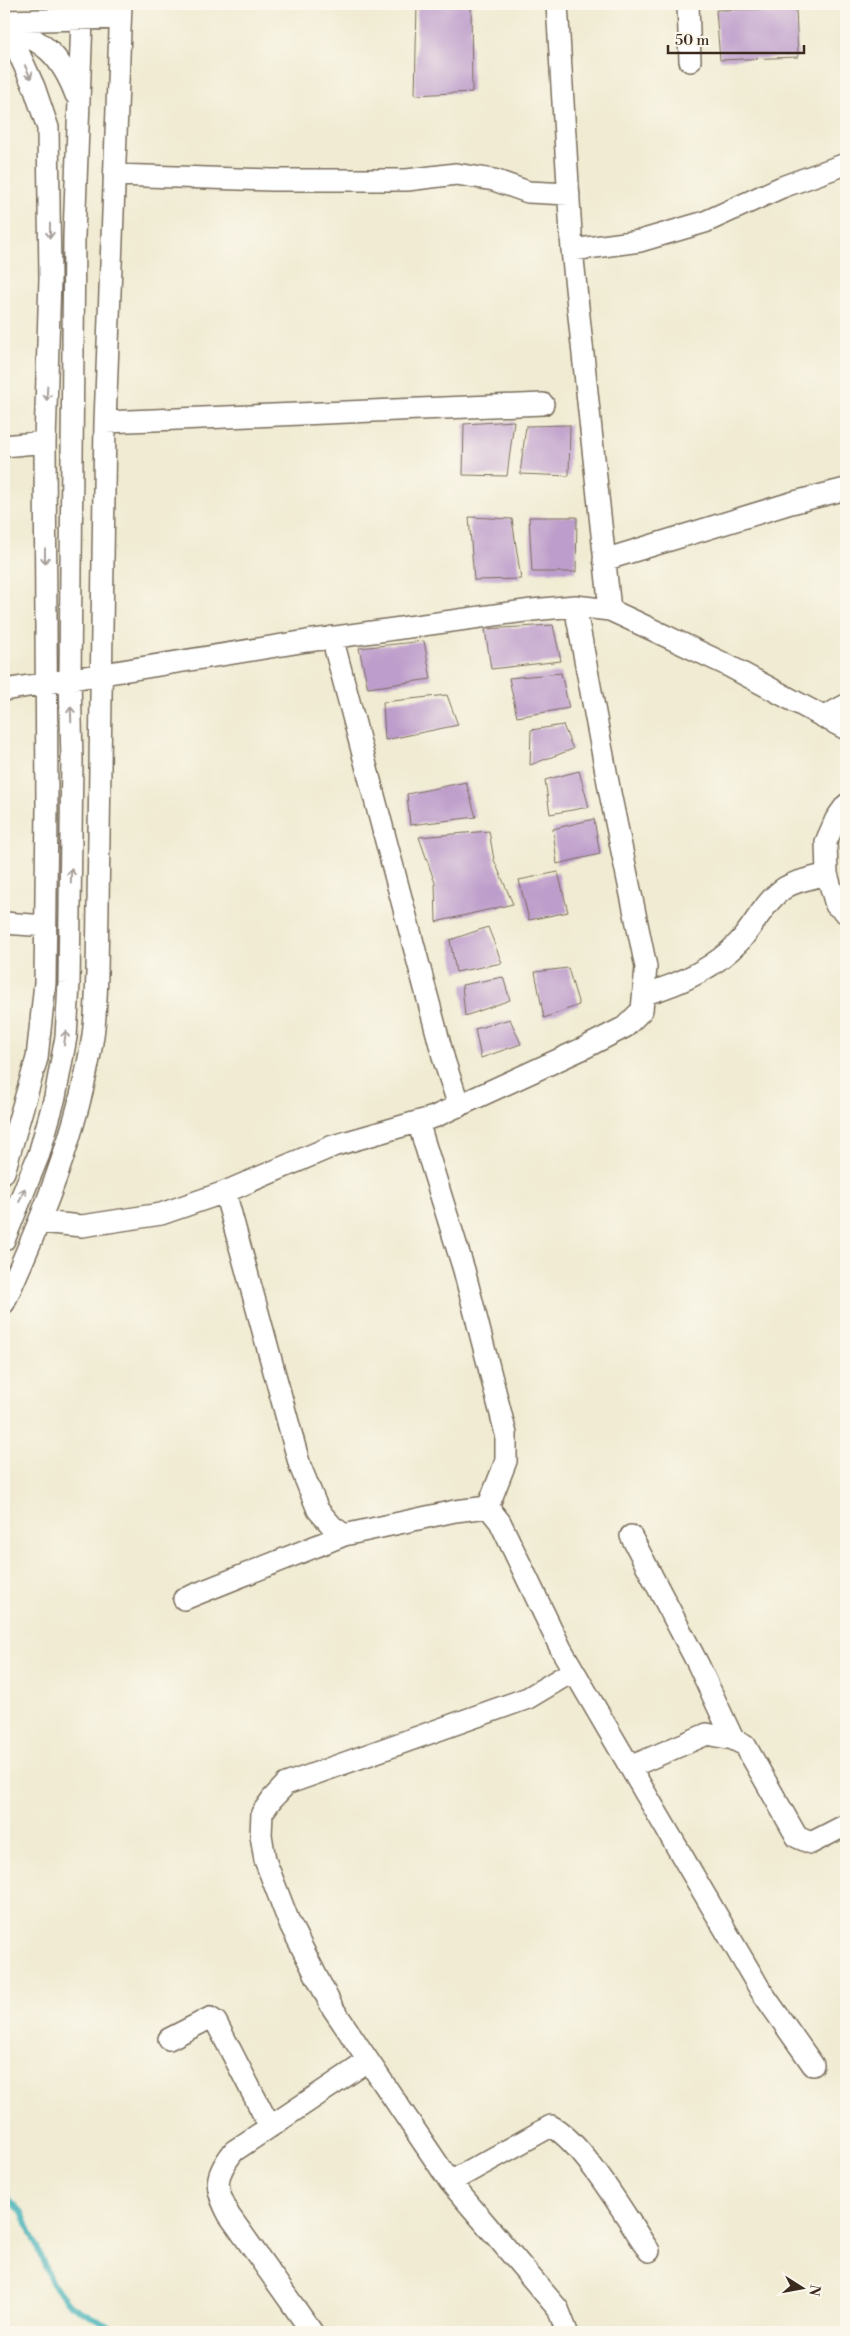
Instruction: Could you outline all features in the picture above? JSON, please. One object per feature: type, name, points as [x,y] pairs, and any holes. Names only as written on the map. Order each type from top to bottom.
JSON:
[{"type":"street","points":[[557,4],[572,250],[610,610]]},
{"type":"street","points":[[688,4],[690,61]]},
{"type":"street","points":[[4,23],[82,19],[120,11],[105,422],[97,974],[93,1040],[78,1112],[40,1222],[4,1303]]},
{"type":"street","points":[[4,1240],[39,1154],[55,1098],[66,1036],[69,983],[72,760],[70,680],[74,236],[82,19]]},
{"type":"street","points":[[4,23],[35,39],[55,55],[67,72],[79,103]]},
{"type":"street","points":[[4,30],[16,47],[34,87],[48,128],[50,278],[45,442],[45,983],[37,1058],[4,1172]]},
{"type":"street","points":[[572,250],[640,242],[705,222],[782,187],[846,164]]},
{"type":"street","points":[[114,175],[291,180],[406,180],[456,174],[494,180],[528,192],[569,194]]},
{"type":"street","points":[[105,422],[543,404]]},
{"type":"street","points":[[4,446],[45,442]]},
{"type":"street","points":[[604,560],[791,503],[846,489]]},
{"type":"street","points":[[40,1222],[82,1226],[162,1214],[225,1192],[333,1146],[418,1122],[459,1106],[584,1048],[625,1026],[642,1010],[645,994],[646,967],[610,793],[575,606]]},
{"type":"street","points":[[4,690],[332,637],[575,606],[610,610],[725,664],[846,729]]},
{"type":"street","points":[[332,637],[444,1060],[459,1106]]},
{"type":"street","points":[[824,717],[846,705]]},
{"type":"street","points":[[846,805],[836,819],[826,842],[827,874],[836,905],[846,913]]},
{"type":"street","points":[[645,994],[671,987],[713,966],[739,942],[771,898],[787,886],[827,874]]},
{"type":"street","points":[[4,923],[46,926]]},
{"type":"street","points":[[418,1122],[464,1270],[506,1434],[506,1461],[488,1507]]},
{"type":"street","points":[[225,1192],[300,1466],[318,1510],[332,1526],[344,1534]]},
{"type":"street","points":[[184,1599],[344,1534],[455,1510],[488,1507]]},
{"type":"street","points":[[488,1507],[500,1522],[560,1649],[761,1991],[813,2065]]},
{"type":"street","points":[[631,1536],[698,1664],[732,1739]]},
{"type":"street","points":[[567,2332],[558,2309],[450,2182],[332,2007],[289,1922],[265,1860],[261,1835],[262,1813],[286,1784],[528,1698],[573,1671]]},
{"type":"street","points":[[630,1767],[707,1734],[732,1739],[745,1745],[797,1837],[811,1843],[846,1825]]},
{"type":"street","points":[[168,2039],[210,2018],[216,2022],[270,2127]]},
{"type":"street","points":[[312,2332],[229,2215],[219,2196],[217,2180],[222,2166],[234,2151],[368,2061]]},
{"type":"street","points":[[450,2182],[551,2126],[560,2131],[582,2154],[649,2251]]},
{"type":"building","points":[[417,4],[471,4],[472,92],[415,95]]},
{"type":"building","points":[[796,8],[798,57],[720,60],[716,10]]},
{"type":"building","points":[[514,421],[507,476],[463,475],[464,424]]},
{"type":"building","points":[[570,425],[569,476],[520,474],[526,426]]},
{"type":"building","points":[[469,517],[512,519],[521,579],[474,580]]},
{"type":"building","points":[[529,517],[577,517],[576,572],[532,572]]},
{"type":"building","points":[[553,625],[561,661],[491,669],[485,629]]},
{"type":"building","points":[[424,641],[431,679],[368,688],[359,648]]},
{"type":"building","points":[[561,673],[569,708],[517,717],[509,678]]},
{"type":"building","points":[[447,695],[458,725],[385,740],[383,702]]},
{"type":"building","points":[[563,725],[573,749],[530,765],[531,730]]},
{"type":"building","points":[[579,771],[589,807],[550,814],[545,780]]},
{"type":"building","points":[[466,782],[476,817],[410,825],[407,794]]},
{"type":"building","points":[[594,819],[600,854],[557,864],[553,829]]},
{"type":"building","points":[[489,831],[494,860],[513,904],[436,922],[435,883],[419,837]]},
{"type":"building","points":[[558,872],[568,912],[529,920],[519,880]]},
{"type":"building","points":[[488,927],[502,963],[456,972],[450,940]]},
{"type":"building","points":[[568,968],[579,1005],[544,1018],[535,972]]},
{"type":"building","points":[[503,977],[510,1000],[465,1016],[462,985]]},
{"type":"building","points":[[510,1019],[521,1044],[481,1058],[475,1029]]},
{"type":"waterway","points":[[4,2194],[22,2212],[52,2283],[70,2305],[119,2332]]}]
